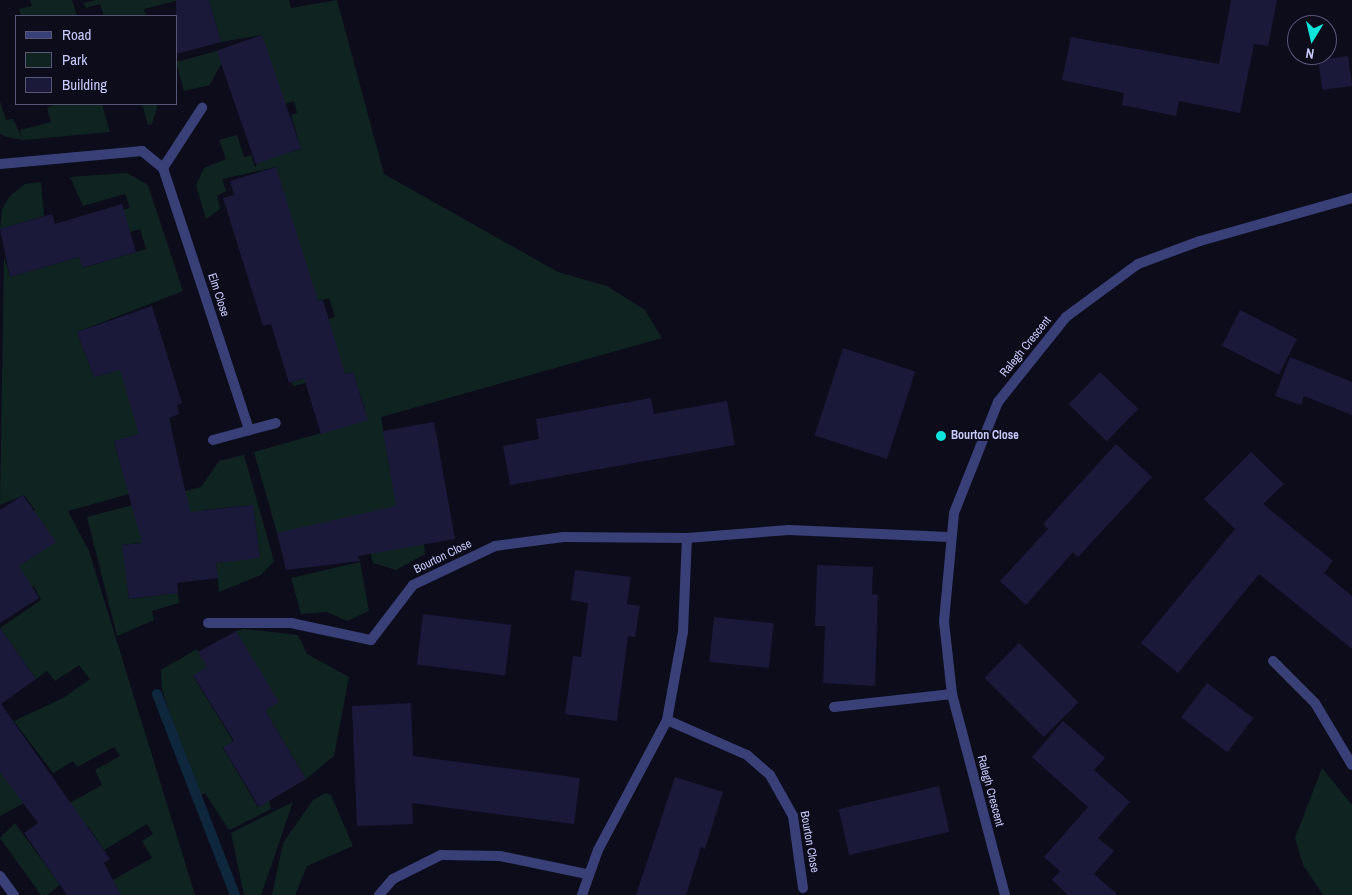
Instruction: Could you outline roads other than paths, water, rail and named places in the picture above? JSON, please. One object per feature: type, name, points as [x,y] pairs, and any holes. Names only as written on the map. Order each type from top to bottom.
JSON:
[{"type":"street","points":[[0,164],[142,151],[163,168],[202,108]]},
{"type":"street","name":"Elm Close","points":[[163,168],[249,430]]},
{"type":"street","name":"Ralegh Crescent","points":[[1005,895],[952,694],[944,621],[949,537],[964,479],[998,402],[1066,317],[1138,264],[1200,241],[1352,198]]},
{"type":"street","points":[[214,440],[276,423]]},
{"type":"street","name":"Bourton Close","points":[[208,623],[292,623],[371,640],[413,586],[495,546],[563,537],[687,538],[789,530],[949,537]]},
{"type":"street","points":[[582,895],[587,874],[667,720],[684,632],[687,538]]},
{"type":"street","points":[[1273,662],[1314,703],[1352,765]]},
{"type":"street","points":[[834,707],[952,694]]},
{"type":"street","name":"Bourton Close","points":[[667,720],[747,755],[770,776],[793,816],[803,888]]},
{"type":"street","points":[[379,895],[393,879],[441,855],[500,856],[587,874]]},
{"type":"street","points":[[1,880],[14,895]]},
{"type":"waterway","points":[[157,694],[235,895]]},
{"type":"place","name":"Bourton Close","points":[[941,436]]}]
